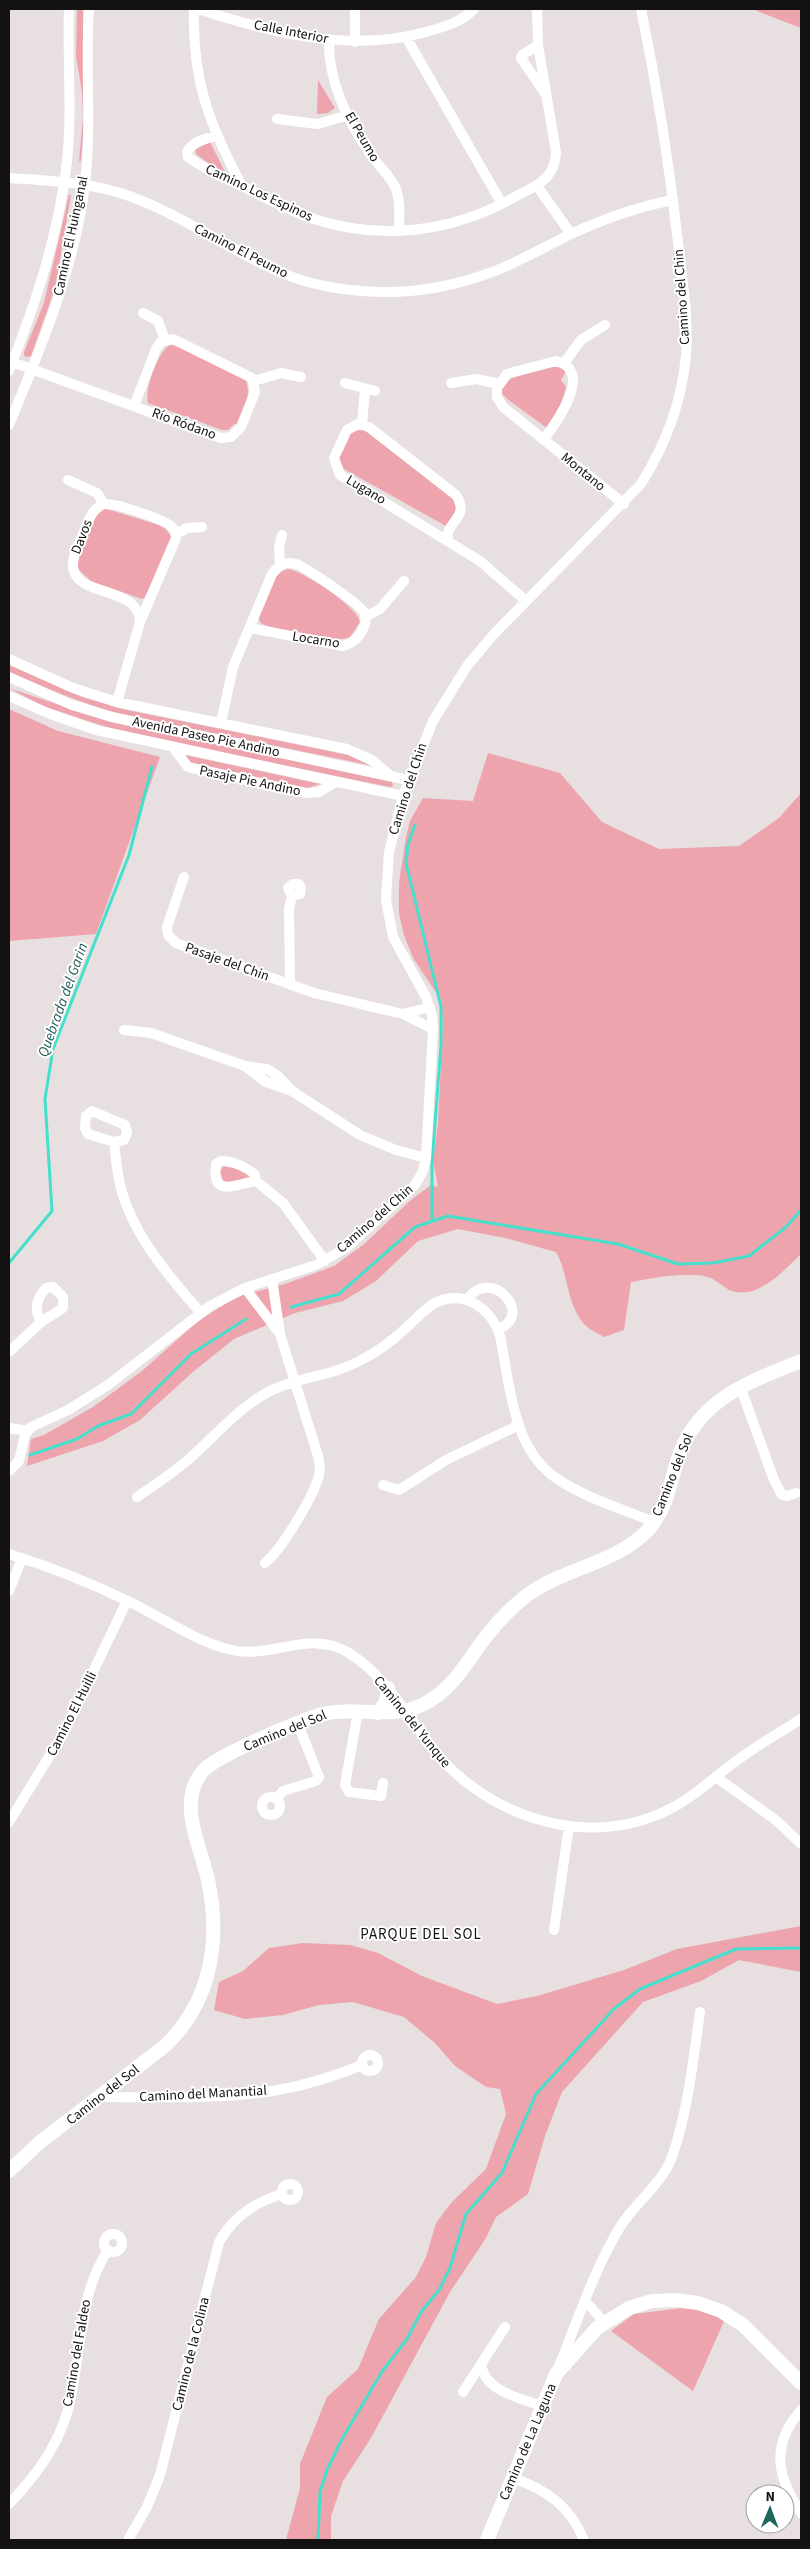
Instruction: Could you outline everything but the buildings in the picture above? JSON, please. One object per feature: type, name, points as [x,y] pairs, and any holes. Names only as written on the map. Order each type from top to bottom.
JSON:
[{"type":"street","name":"Camino El Huinganal","points":[[10,367],[44,276],[64,182],[68,143],[69,9]]},
{"type":"street","name":"Camino El Huinganal","points":[[9,425],[13,403],[31,370],[59,296],[85,184],[90,124],[89,9]]},
{"type":"street","points":[[194,9],[194,45],[204,101],[216,136],[242,186]]},
{"type":"street","name":"Calle Interior","points":[[198,9],[289,35],[355,42],[406,37],[458,21],[474,9]]},
{"type":"street","points":[[355,9],[355,42]]},
{"type":"street","name":"Camino Los Espinos","points":[[216,136],[197,141],[187,152],[188,157],[218,176],[273,202],[322,221],[365,230],[399,231],[452,223],[502,204],[547,179],[556,159],[538,44],[537,9]]},
{"type":"street","name":"Camino del Chin","points":[[28,1431],[35,1424],[81,1403],[108,1385],[220,1299],[245,1288],[325,1261],[346,1248],[410,1190],[421,1176],[426,1158],[433,1029],[430,1007],[396,945],[388,918],[386,889],[389,852],[408,780],[433,721],[454,684],[480,649],[624,504],[641,484],[665,441],[672,422],[682,378],[687,334],[673,200],[659,100],[642,9]]},
{"type":"street","points":[[406,37],[502,204]]},
{"type":"street","name":"El Peumo","points":[[329,40],[332,78],[348,115],[372,156],[389,177],[396,190],[399,205],[399,231]]},
{"type":"street","points":[[538,44],[522,55],[521,58],[546,95]]},
{"type":"street","points":[[277,119],[318,124],[348,115]]},
{"type":"street","name":"Camino El Peumo","points":[[9,178],[85,184],[144,202],[274,270],[316,284],[359,291],[402,292],[463,282],[505,267],[571,234],[624,212],[673,200]]},
{"type":"street","points":[[536,186],[571,234]]},
{"type":"street","points":[[143,313],[158,321],[165,340],[178,340],[212,359],[245,373],[254,381],[281,373],[301,378]]},
{"type":"street","points":[[564,363],[581,340],[605,326]]},
{"type":"street","name":"Río Ródano","points":[[134,406],[156,349],[165,340]]},
{"type":"street","points":[[451,383],[477,379],[498,384],[507,374],[538,364],[551,361],[564,363],[572,374],[572,391],[564,409],[544,439]]},
{"type":"street","name":"Río Ródano","points":[[10,367],[31,370],[226,438],[235,434],[241,428],[255,392],[254,381]]},
{"type":"street","points":[[345,383],[370,391],[362,424],[378,433],[456,496],[460,503],[460,513],[447,533],[448,539]]},
{"type":"street","name":"Montano","points":[[498,384],[496,393],[500,404],[624,504]]},
{"type":"street","name":"Lugano","points":[[362,424],[351,427],[344,433],[335,454],[337,471],[343,478],[448,539],[480,561],[526,602]]},
{"type":"street","points":[[68,480],[97,493],[104,504],[114,504],[164,522],[172,527],[176,534],[175,546],[140,622],[117,702]]},
{"type":"street","name":"Davos","points":[[104,504],[92,513],[74,558],[73,570],[82,582],[131,602]]},
{"type":"street","points":[[176,534],[192,526],[202,527]]},
{"type":"street","points":[[280,565],[279,548],[282,535]]},
{"type":"street","points":[[222,723],[229,681],[272,574],[280,565],[289,562],[303,567],[357,604],[366,617]]},
{"type":"street","name":"Locarno","points":[[250,628],[342,646],[351,644],[365,625],[366,617],[377,612],[404,581]]},
{"type":"street","points":[[131,602],[140,602],[152,595]]},
{"type":"street","points":[[131,602],[137,609],[140,622]]},
{"type":"street","points":[[9,659],[73,688],[117,702],[356,752],[372,760],[392,776]]},
{"type":"street","name":"Avenida Paseo Pie Andino","points":[[9,677],[72,705],[112,717],[408,780]]},
{"type":"street","name":"Avenida Paseo Pie Andino","points":[[9,696],[50,714],[96,730],[403,796]]},
{"type":"street","name":"Pasaje Pie Andino","points":[[172,746],[188,767],[306,793],[319,792],[336,782]]},
{"type":"street","name":"Pasaje del Chin","points":[[184,877],[166,927],[170,938],[176,943],[290,985],[338,1000],[403,1014],[433,1029]]},
{"type":"street","name":"Pasaje del Chin","points":[[290,985],[289,909],[292,896]]},
{"type":"street","name":"Pasaje del Chin","points":[[403,1014],[430,1007]]},
{"type":"street","points":[[124,1030],[151,1033],[245,1066],[270,1070],[292,1092],[360,1135],[396,1150],[426,1158]]},
{"type":"street","points":[[114,1142],[121,1190],[129,1211],[156,1256],[201,1313]]},
{"type":"street","points":[[256,1181],[283,1203],[325,1261]]},
{"type":"street","points":[[265,1563],[283,1543],[316,1485],[320,1471],[318,1456],[280,1334],[272,1279]]},
{"type":"street","points":[[245,1288],[280,1334]]},
{"type":"street","points":[[467,1300],[476,1291],[484,1288],[496,1289],[504,1294],[511,1304],[513,1316],[508,1324],[497,1329]]},
{"type":"street","points":[[137,1497],[187,1461],[248,1405],[271,1391],[337,1371],[362,1360],[395,1337],[435,1303],[448,1300],[467,1300],[485,1310],[497,1329],[519,1425],[535,1458],[556,1478],[573,1488],[654,1522]]},
{"type":"street","points":[[9,1352],[41,1322]]},
{"type":"street","name":"Camino del Sol","points":[[9,2172],[39,2143],[100,2098],[157,2052],[183,2028],[196,2008],[204,1988],[211,1961],[213,1918],[208,1882],[191,1814],[191,1797],[195,1782],[203,1771],[214,1761],[330,1712],[358,1711],[378,1713],[406,1710],[423,1704],[445,1690],[458,1677],[490,1632],[525,1597],[556,1578],[623,1549],[647,1531],[663,1508],[680,1454],[691,1431],[713,1405],[740,1386],[801,1360]]},
{"type":"street","points":[[740,1386],[774,1480],[782,1495],[796,1493]]},
{"type":"street","points":[[383,1485],[399,1490],[452,1456],[519,1425]]},
{"type":"street","points":[[9,1428],[28,1431],[19,1461],[9,1471]]},
{"type":"street","name":"Camino del Yunque","points":[[9,1554],[127,1601],[216,1645],[236,1651],[258,1652],[309,1642],[334,1646],[356,1658],[388,1688],[443,1760],[480,1794],[520,1814],[568,1826],[606,1826],[644,1819],[686,1800],[740,1758],[801,1719]]},
{"type":"street","points":[[9,1591],[22,1558]]},
{"type":"street","name":"Camino El Huilli","points":[[9,1822],[63,1734],[127,1601]]},
{"type":"street","points":[[378,1713],[386,1702],[388,1688]]},
{"type":"street","points":[[358,1711],[345,1785],[349,1792],[381,1796],[383,1784]]},
{"type":"street","points":[[276,1798],[283,1791],[316,1781],[319,1777],[298,1724]]},
{"type":"street","points":[[716,1777],[777,1821],[801,1844]]},
{"type":"street","points":[[554,1930],[568,1826]]},
{"type":"street","points":[[556,2374],[602,2260],[621,2225],[647,2194],[671,2160],[684,2116],[700,2012]]},
{"type":"street","name":"Camino del Manantial","points":[[100,2098],[216,2096],[258,2093],[298,2086],[362,2065]]},
{"type":"street","name":"Camino de la Colina","points":[[128,2540],[147,2507],[160,2475],[219,2242],[230,2226],[245,2211],[282,2194]]},
{"type":"street","name":"Camino del Faldeo","points":[[9,2504],[43,2464],[63,2425],[72,2393],[89,2289],[96,2270],[108,2250]]},
{"type":"street","name":"Camino de La Laguna","points":[[487,2540],[556,2374],[588,2336],[604,2322],[629,2308],[652,2301],[681,2300],[710,2306],[743,2325],[801,2383]]},
{"type":"street","points":[[586,2302],[604,2322]]},
{"type":"street","points":[[463,2392],[505,2327]]},
{"type":"street","points":[[481,2364],[486,2379],[494,2387],[542,2406]]},
{"type":"street","points":[[801,2410],[785,2434],[780,2458],[784,2484],[801,2513]]},
{"type":"street","points":[[513,2478],[540,2488],[555,2498],[570,2514],[584,2540]]},
{"type":"shaded area","points":[[77,9],[83,9],[84,125],[81,161],[79,161],[83,117],[82,92],[76,56]]},
{"type":"shaded area","points":[[752,9],[801,9],[801,28]]},
{"type":"shaded area","points":[[318,80],[335,108],[328,113],[317,114]]},
{"type":"shaded area","points":[[210,142],[227,176],[197,155],[195,150]]},
{"type":"shaded area","points":[[69,195],[71,195],[55,288],[31,356],[24,356],[44,303]]},
{"type":"shaded area","points":[[170,345],[177,346],[243,377],[248,388],[248,394],[237,424],[234,424],[228,430],[222,430],[148,403],[148,390],[153,372],[161,355]]},
{"type":"shaded area","points":[[555,366],[566,371],[561,380],[566,387],[561,404],[547,428],[507,399],[501,392],[504,385],[516,376]]},
{"type":"shaded area","points":[[355,429],[363,429],[453,499],[457,510],[446,526],[344,469],[338,460],[349,433]]},
{"type":"shaded area","points":[[103,508],[163,526],[171,536],[171,544],[145,597],[142,599],[91,581],[77,568],[85,535],[93,520]]},
{"type":"shaded area","points":[[288,569],[305,576],[329,591],[357,615],[360,622],[350,637],[332,639],[306,636],[279,630],[261,623],[258,618],[269,589],[277,576],[282,571]]},
{"type":"shaded area","points":[[9,665],[82,697],[122,709],[348,755],[369,765],[120,714],[77,700],[9,672]]},
{"type":"shaded area","points":[[9,688],[107,721],[392,782],[393,786],[390,787],[121,732],[43,706]]},
{"type":"shaded area","points":[[9,709],[58,731],[160,757],[96,934],[9,941]]},
{"type":"shaded area","points":[[488,753],[560,773],[602,822],[659,849],[739,846],[779,818],[801,793],[801,1254],[764,1286],[746,1292],[732,1291],[712,1278],[700,1275],[670,1276],[631,1282],[624,1330],[604,1337],[586,1326],[578,1316],[556,1252],[505,1238],[458,1229],[418,1241],[376,1281],[343,1301],[295,1313],[234,1339],[194,1371],[140,1420],[103,1441],[27,1466],[31,1439],[44,1435],[93,1407],[142,1371],[197,1322],[236,1297],[285,1284],[334,1266],[363,1245],[412,1199],[431,1185],[438,1187],[433,1160],[438,1122],[443,1021],[437,994],[413,958],[404,935],[399,913],[399,883],[410,821],[423,798],[473,801]]},
{"type":"shaded area","points":[[180,754],[320,784],[305,789],[191,764]]},
{"type":"shaded area","points":[[224,1165],[250,1173],[251,1179],[224,1183],[220,1172]]},
{"type":"shaded area","points":[[801,1926],[801,1972],[739,1960],[701,1981],[643,2002],[562,2092],[545,2136],[528,2194],[496,2217],[486,2238],[450,2292],[371,2438],[343,2481],[331,2516],[331,2540],[286,2540],[300,2488],[300,2464],[327,2397],[358,2369],[379,2319],[416,2277],[426,2257],[436,2223],[451,2203],[486,2169],[506,2114],[500,2089],[486,2087],[455,2066],[435,2043],[404,2017],[353,2002],[319,2005],[283,2015],[245,2019],[214,2010],[219,1982],[243,1971],[269,1948],[303,1943],[351,1945],[378,1953],[422,1976],[497,2004],[537,1996],[624,1970],[677,1949]]},
{"type":"shaded area","points":[[690,2307],[725,2319],[693,2391],[611,2331],[634,2314]]},
{"type":"waterway","name":"Quebrada del Garin","points":[[9,1263],[52,1211],[45,1099],[53,1049],[129,855],[152,767]]},
{"type":"waterway","points":[[415,825],[408,844],[406,863],[441,1007],[441,1045],[432,1163],[432,1221]]},
{"type":"waterway","points":[[291,1307],[339,1294],[415,1227],[448,1216],[618,1244],[678,1264],[713,1263],[749,1256],[786,1227],[801,1210]]},
{"type":"waterway","points":[[30,1455],[77,1439],[98,1426],[131,1414],[191,1354],[246,1319]]},
{"type":"waterway","points":[[318,2540],[320,2492],[327,2470],[342,2439],[383,2370],[407,2339],[421,2312],[439,2290],[450,2268],[466,2214],[502,2173],[536,2094],[614,2009],[640,1989],[736,1949],[801,1948]]},
{"type":"district","name":"PARQUE DEL SOL","points":[[421,1934]]}]
